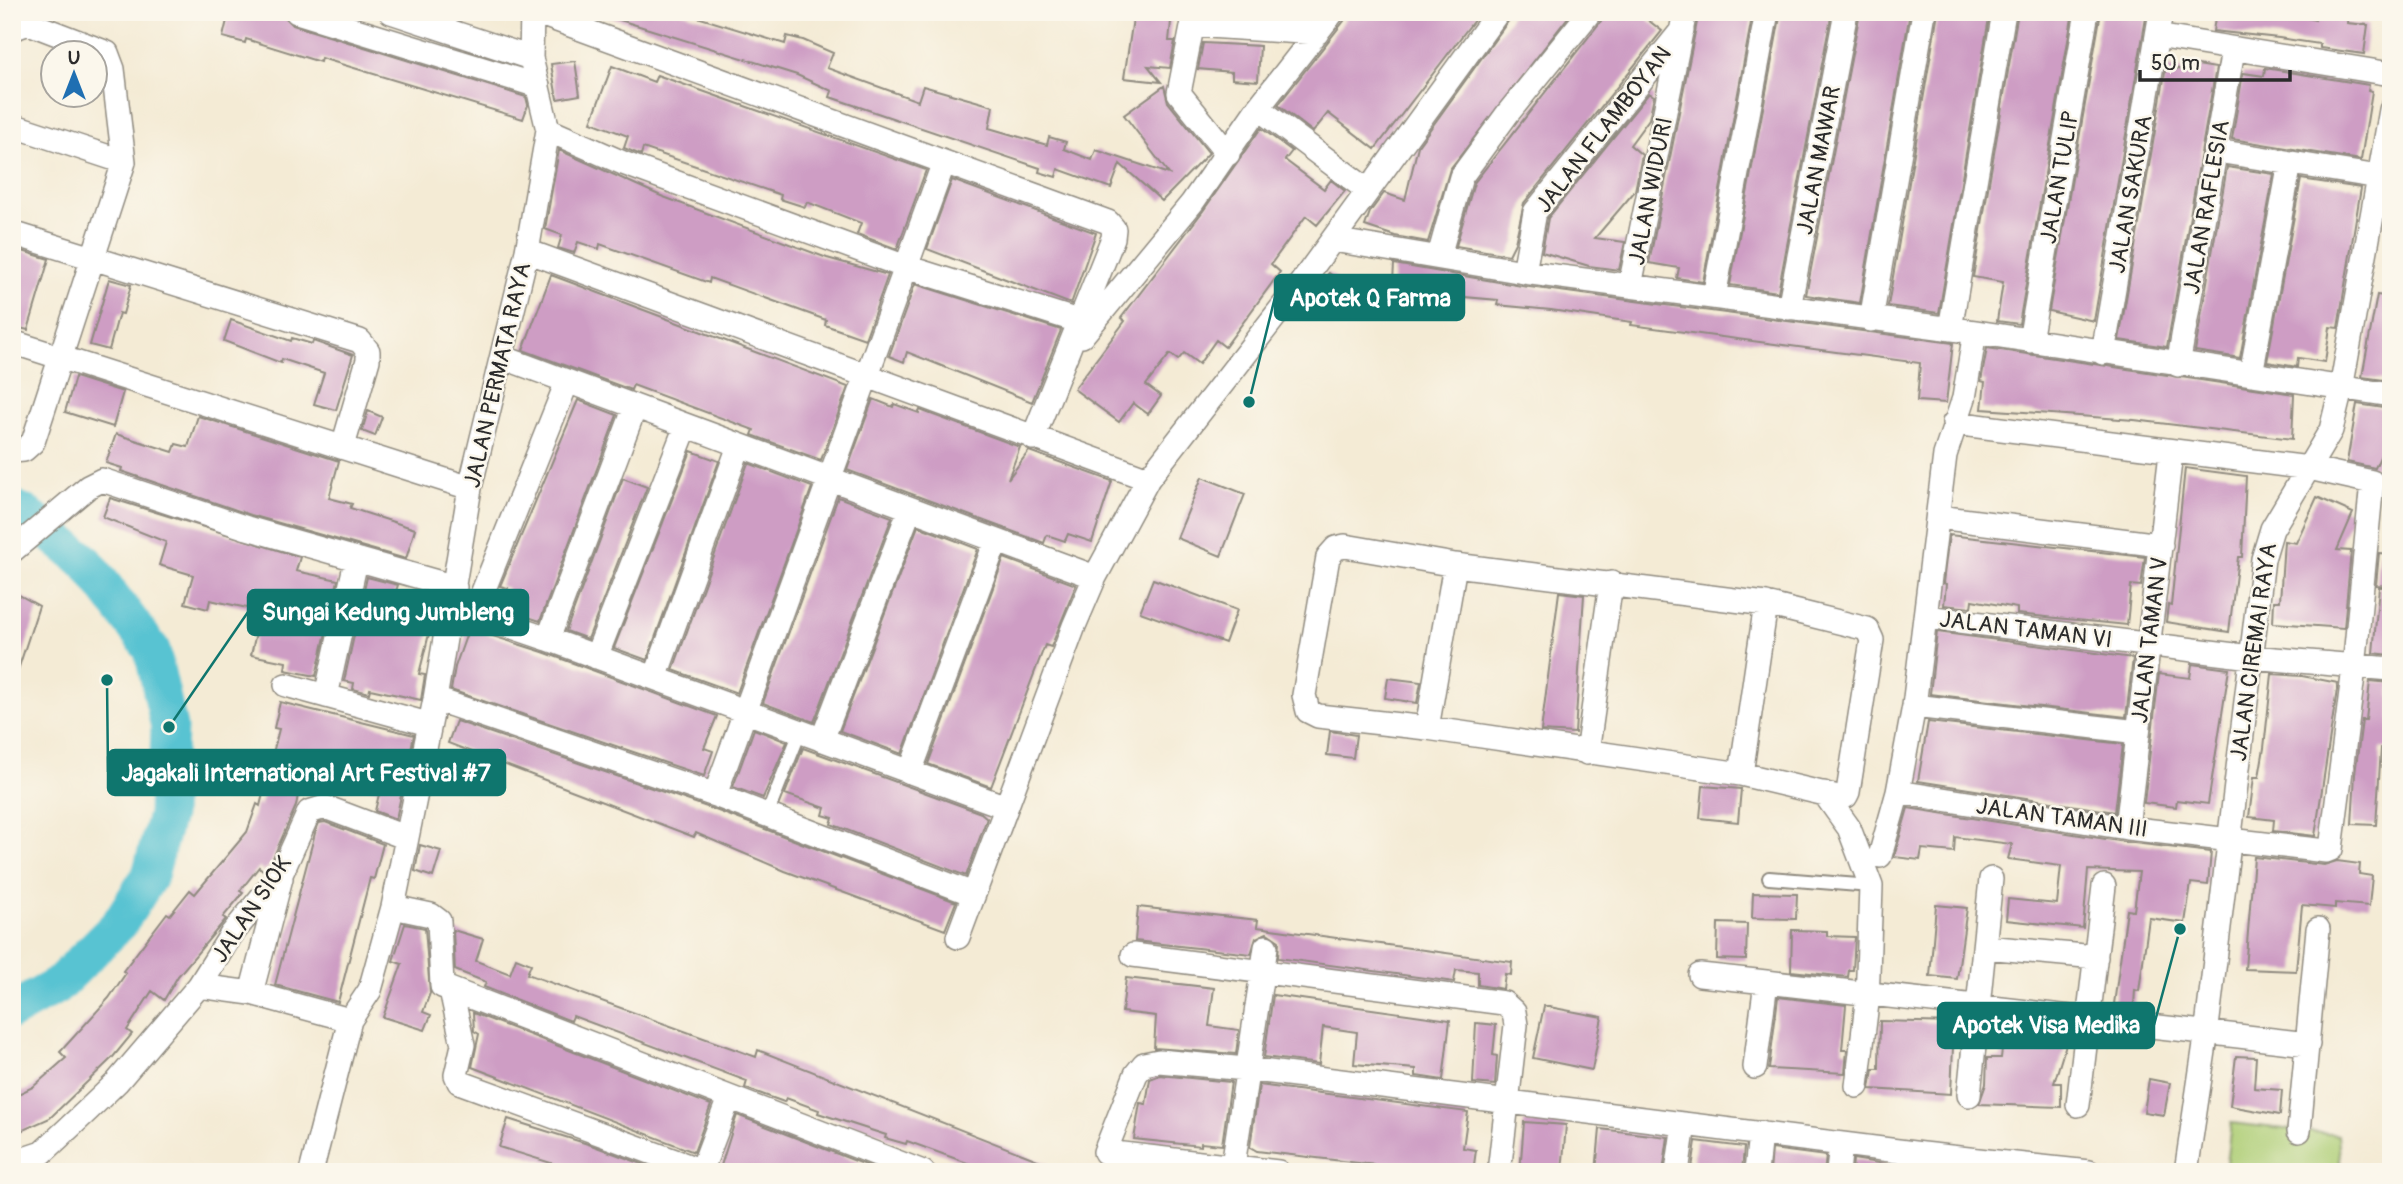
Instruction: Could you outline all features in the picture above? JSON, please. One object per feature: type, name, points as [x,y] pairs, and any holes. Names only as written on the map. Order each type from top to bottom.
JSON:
[{"type":"street","points":[[297,12],[538,86]]},
{"type":"street","points":[[391,12],[531,58]]},
{"type":"street","points":[[527,251],[548,130],[531,58],[534,12],[1108,222],[1114,229],[1113,238],[1071,349],[1032,438]]},
{"type":"street","points":[[1071,349],[1183,214],[1258,108],[1333,12]]},
{"type":"street","points":[[958,937],[1095,577],[1148,480],[1333,240],[1498,12]]},
{"type":"street","points":[[1439,256],[1461,177],[1508,113],[1590,12]]},
{"type":"street","points":[[1714,297],[1767,12]]},
{"type":"street","name":"JALAN MAWAR","points":[[1790,308],[1846,12]]},
{"type":"street","points":[[1871,320],[1924,12]]},
{"type":"street","points":[[1950,329],[2004,12]]},
{"type":"street","name":"JALAN TULIP","points":[[2030,341],[2087,12]]},
{"type":"street","name":"JALAN SAKURA","points":[[2103,353],[2161,12]]},
{"type":"street","points":[[1227,153],[1179,93],[1194,19],[1317,33]]},
{"type":"street","name":"JALAN FLAMBOYAN","points":[[1524,272],[1535,212],[1684,21]]},
{"type":"street","name":"JALAN WIDURI","points":[[1630,286],[1684,21]]},
{"type":"street","points":[[12,29],[29,23],[107,53],[113,69],[124,162],[33,442],[23,450],[12,451]]},
{"type":"street","points":[[2158,36],[2391,74]]},
{"type":"street","name":"JALAN RAFLESIA","points":[[2178,365],[2217,150],[2232,50]]},
{"type":"street","points":[[1258,108],[1367,190]]},
{"type":"street","name":"JALAN CIREMAI RAYA","points":[[2186,1172],[2206,1030],[2263,559],[2272,529],[2330,430],[2342,389],[2391,110]]},
{"type":"street","points":[[12,125],[124,162]]},
{"type":"street","points":[[548,130],[623,163],[906,267],[1081,322]]},
{"type":"street","points":[[2217,150],[2379,177]]},
{"type":"street","points":[[715,795],[827,479],[944,162]]},
{"type":"street","points":[[2252,373],[2290,163]]},
{"type":"street","points":[[12,233],[360,341],[368,351],[368,360],[343,446]]},
{"type":"street","points":[[1333,240],[1524,272],[1975,332],[2178,365],[2252,373],[2391,395]]},
{"type":"street","name":"JALAN PERMATA RAYA","points":[[311,1172],[350,1020],[370,990],[393,907],[428,724],[462,613],[455,587],[470,488],[527,251],[1148,480]]},
{"type":"street","points":[[1880,856],[1898,792],[1914,706],[1945,455],[1964,398],[1975,332]]},
{"type":"street","points":[[12,342],[470,488]]},
{"type":"street","points":[[502,357],[1095,577]]},
{"type":"street","points":[[567,382],[462,613],[548,639],[1006,807]]},
{"type":"street","points":[[548,639],[635,407]]},
{"type":"street","points":[[1954,423],[2171,453],[2309,468],[2381,484],[2354,668]]},
{"type":"street","points":[[596,657],[686,426]]},
{"type":"street","points":[[654,678],[739,446]]},
{"type":"street","name":"JALAN TAMAN V","points":[[2127,828],[2171,453]]},
{"type":"street","points":[[14,551],[88,487],[102,480],[356,561],[455,587]]},
{"type":"street","points":[[822,740],[910,509]]},
{"type":"street","points":[[1938,517],[2161,545]]},
{"type":"street","points":[[910,772],[996,541]]},
{"type":"street","points":[[1345,546],[1455,565],[1766,604],[1862,627],[1870,632],[1851,787],[1842,797],[1741,774],[1427,728],[1318,716],[1304,706],[1328,557],[1336,548],[1345,546]]},
{"type":"street","points":[[326,696],[356,561]]},
{"type":"street","points":[[1427,728],[1455,565]]},
{"type":"street","points":[[1587,753],[1611,583]]},
{"type":"street","points":[[1741,774],[1766,604]]},
{"type":"street","name":"JALAN TAMAN VI","points":[[1926,617],[2251,657],[2354,668],[2391,668]]},
{"type":"street","name":"JALAN TAMAN III","points":[[1898,792],[2127,828],[2326,851],[2330,849],[2354,668]]},
{"type":"street","points":[[286,685],[428,724]]},
{"type":"street","points":[[435,699],[715,795],[973,894]]},
{"type":"street","points":[[1914,706],[2138,732]]},
{"type":"street","points":[[1824,793],[1849,828],[1871,887],[1867,992],[1857,1086]]},
{"type":"street","name":"JALAN SIOK","points":[[40,1162],[117,1082],[199,986],[231,935],[282,872],[309,812],[319,806],[407,838]]},
{"type":"street","points":[[251,993],[282,872]]},
{"type":"street","points":[[1969,1095],[1991,879]]},
{"type":"street","points":[[2078,1105],[2104,886]]},
{"type":"street","points":[[393,907],[431,915],[439,921],[442,986],[909,1169]]},
{"type":"street","points":[[2299,1131],[2318,929]]},
{"type":"street","points":[[1233,1168],[1266,947]]},
{"type":"street","points":[[1985,947],[2096,957]]},
{"type":"street","points":[[1133,955],[1504,1003],[1514,1012],[1516,1025],[1499,1172]]},
{"type":"street","points":[[1700,975],[1867,992],[1977,1010],[2089,1017],[2308,1044]]},
{"type":"street","points":[[1755,1067],[1766,982]]},
{"type":"street","points":[[199,986],[251,993],[350,1020]]},
{"type":"street","points":[[451,990],[463,1045],[456,1074],[459,1082],[470,1087],[703,1171],[729,1098]]},
{"type":"street","points":[[1278,1172],[1102,1162],[1136,1074],[1144,1064],[1159,1061],[1508,1100],[1760,1133],[1841,1144],[1921,1163],[2088,1172]]},
{"type":"street","points":[[1677,1172],[1684,1124]]},
{"type":"street","points":[[1756,1172],[1760,1133]]},
{"type":"street","points":[[1838,1172],[1841,1144]]},
{"type":"street","points":[[12,1163],[40,1162]]},
{"type":"lane","points":[[771,805],[800,732]]},
{"type":"lane","points":[[1769,877],[1871,887]]},
{"type":"green space","points":[[2231,1123],[2338,1135],[2341,1172],[2225,1172]]},
{"type":"building","points":[[229,12],[273,12],[284,16],[293,25],[526,97],[528,105],[523,119],[321,58],[320,62],[246,39],[245,43],[223,37]]},
{"type":"building","points":[[608,12],[681,12],[785,44],[787,36],[803,40],[833,53],[827,68],[918,101],[923,86],[993,106],[989,128],[1047,145],[1049,137],[1066,142],[1064,149],[1092,160],[1096,150],[1169,174],[1124,115],[1164,86],[1168,102],[1209,153],[1162,201],[1120,164],[1111,188],[1058,169],[1056,177],[1039,172],[1040,168],[830,97],[832,91],[797,75],[607,16]]},
{"type":"building","points":[[1134,12],[1172,12],[1169,41],[1175,41],[1170,68],[1148,66],[1161,82],[1124,78]]},
{"type":"building","points":[[1347,12],[1474,12],[1478,15],[1375,149],[1328,113],[1313,132],[1278,105],[1344,21]]},
{"type":"building","points":[[1512,12],[1572,12],[1450,169],[1428,242],[1395,236],[1365,226],[1370,212],[1384,193],[1405,200],[1418,146],[1509,20]]},
{"type":"building","points":[[1604,12],[1655,12],[1648,20],[1662,31],[1524,203],[1515,243],[1509,255],[1456,246],[1474,183],[1601,21]]},
{"type":"building","points":[[1699,12],[1753,12],[1703,282],[1677,278],[1679,268],[1649,263]]},
{"type":"building","points":[[1781,12],[1832,12],[1778,292],[1730,285]]},
{"type":"building","points":[[1860,12],[1910,12],[1860,303],[1806,295]]},
{"type":"building","points":[[1938,12],[1990,12],[1939,313],[1888,306]]},
{"type":"building","points":[[2018,12],[2073,12],[2019,324],[1997,321],[2003,282],[1973,277]]},
{"type":"building","points":[[2101,12],[2147,12],[2094,321],[2049,311]]},
{"type":"building","points":[[2216,12],[2283,12],[2315,20],[2316,12],[2348,15],[2347,23],[2368,25],[2364,54],[2320,48],[2320,44],[2213,31]]},
{"type":"building","points":[[1203,43],[1260,46],[1258,81],[1232,79],[1232,72],[1198,69]]},
{"type":"building","points":[[575,61],[580,95],[557,99],[551,64]]},
{"type":"building","points":[[2191,64],[2216,68],[2167,347],[2119,340],[2166,67],[2190,71]]},
{"type":"building","points":[[612,66],[654,82],[657,75],[926,170],[897,249],[857,234],[861,223],[807,202],[805,207],[780,199],[781,195],[643,148],[641,155],[624,148],[628,136],[591,122]]},
{"type":"building","points":[[2265,68],[2369,85],[2368,90],[2372,91],[2361,160],[2232,139],[2243,73],[2264,76]]},
{"type":"building","points":[[1649,93],[1654,96],[1649,119],[1630,145],[1642,155],[1635,191],[1595,238],[1625,242],[1619,270],[1589,266],[1542,252],[1548,218]]},
{"type":"building","points":[[1261,128],[1292,151],[1285,160],[1324,189],[1331,180],[1345,191],[1317,225],[1306,216],[1271,264],[1280,272],[1225,347],[1216,340],[1199,364],[1184,353],[1178,360],[1170,354],[1146,385],[1161,396],[1148,414],[1133,403],[1119,422],[1074,389],[1125,321],[1121,318],[1203,211]]},
{"type":"building","points":[[559,150],[661,196],[827,258],[888,275],[865,339],[825,325],[826,320],[710,278],[709,283],[600,244],[599,249],[578,242],[574,253],[558,248],[562,235],[545,229]]},
{"type":"building","points":[[2227,167],[2274,174],[2240,358],[2195,351]]},
{"type":"building","points":[[2301,179],[2361,188],[2338,328],[2330,327],[2325,362],[2298,358],[2297,367],[2267,362]]},
{"type":"building","points":[[952,180],[1096,233],[1071,304],[927,249]]},
{"type":"building","points":[[12,248],[49,259],[28,330],[12,326]]},
{"type":"building","points":[[1394,264],[1522,286],[1953,343],[1946,403],[1917,401],[1920,363],[1631,325],[1632,322],[1497,305],[1498,300],[1442,295],[1443,286],[1393,282]]},
{"type":"building","points":[[1329,273],[1343,284],[1326,304],[1312,293]]},
{"type":"building","points":[[551,275],[848,387],[821,460],[752,435],[754,430],[633,385],[631,390],[523,350]]},
{"type":"building","points":[[109,279],[131,285],[123,314],[119,313],[109,350],[90,345]]},
{"type":"building","points":[[915,284],[1061,330],[1032,402],[907,352],[904,362],[889,356]]},
{"type":"building","points":[[2377,295],[2391,297],[2391,381],[2362,377]]},
{"type":"building","points":[[231,320],[291,341],[292,338],[312,344],[313,341],[353,355],[336,410],[314,404],[324,373],[282,359],[281,363],[224,341]]},
{"type":"building","points":[[1987,348],[2294,394],[2292,439],[2134,420],[1982,409],[1985,382],[1981,381]]},
{"type":"building","points":[[75,377],[123,392],[113,427],[65,412]]},
{"type":"building","points":[[873,399],[893,407],[894,404],[919,413],[920,410],[1020,447],[1008,479],[1029,451],[1112,481],[1092,542],[1068,534],[1065,541],[1047,535],[1044,543],[847,470]]},
{"type":"building","points":[[578,400],[617,415],[540,621],[501,608],[508,588],[500,586]]},
{"type":"building","points":[[2357,404],[2391,409],[2391,433],[2375,468],[2347,462]]},
{"type":"building","points":[[368,411],[382,417],[375,436],[362,431]]},
{"type":"building","points":[[198,416],[339,461],[329,498],[352,504],[350,508],[415,529],[406,559],[251,515],[121,471],[122,468],[106,463],[116,434],[173,452],[176,444],[188,447]]},
{"type":"building","points":[[691,451],[719,461],[647,660],[614,648]]},
{"type":"building","points":[[748,463],[812,487],[737,693],[673,670]]},
{"type":"building","points":[[2185,468],[2246,476],[2242,557],[2238,557],[2229,632],[2166,622],[2168,605],[2171,606]]},
{"type":"building","points":[[1202,477],[1245,494],[1221,556],[1177,538]]},
{"type":"building","points":[[623,478],[647,487],[588,639],[566,631]]},
{"type":"building","points":[[838,497],[892,517],[814,722],[763,703]]},
{"type":"building","points":[[2317,497],[2353,513],[2337,550],[2351,551],[2344,628],[2273,623],[2274,601],[2280,601],[2284,541],[2296,543]]},
{"type":"building","points":[[110,498],[300,557],[296,571],[338,580],[316,676],[285,670],[286,662],[251,655],[261,611],[210,600],[208,609],[185,603],[193,575],[159,565],[166,542],[103,517]]},
{"type":"building","points":[[918,526],[978,549],[902,754],[840,731]]},
{"type":"building","points":[[1949,535],[2145,557],[2141,586],[2131,585],[2127,625],[2017,614],[2017,608],[1972,600],[1971,608],[1944,605],[1946,584],[1943,583]]},
{"type":"building","points":[[2379,553],[2391,554],[2391,586],[2376,585]]},
{"type":"building","points":[[1004,558],[1076,585],[1051,647],[1045,645],[991,787],[928,764]]},
{"type":"building","points":[[367,577],[398,585],[395,594],[436,606],[419,674],[425,675],[421,700],[370,689],[369,693],[353,689],[354,683],[344,681]]},
{"type":"building","points":[[1153,579],[1237,610],[1225,643],[1140,612]]},
{"type":"building","points":[[2379,587],[2391,587],[2391,655],[2373,653]]},
{"type":"building","points":[[12,591],[39,606],[15,679],[12,678]]},
{"type":"building","points":[[1559,592],[1584,595],[1575,733],[1541,731]]},
{"type":"building","points":[[461,626],[543,652],[717,716],[704,748],[713,751],[704,776],[451,690],[455,667],[466,636],[460,634]]},
{"type":"building","points":[[1937,632],[2133,658],[2126,717],[1930,694]]},
{"type":"building","points":[[2192,664],[2229,669],[2208,804],[2177,800],[2176,807],[2144,803],[2159,674],[2190,678]]},
{"type":"building","points":[[2272,674],[2338,683],[2315,836],[2273,831],[2274,820],[2249,817],[2254,777],[2259,777],[2264,748]]},
{"type":"building","points":[[1388,678],[1421,682],[1417,703],[1385,698]]},
{"type":"building","points":[[2370,681],[2391,683],[2390,749],[2381,748],[2376,825],[2352,824],[2355,774],[2362,720],[2366,720]]},
{"type":"building","points":[[280,702],[414,735],[396,819],[375,811],[380,790],[302,773],[296,806],[270,865],[264,871],[259,867],[240,891],[243,893],[223,917],[226,919],[178,976],[164,1000],[152,991],[127,1030],[132,1034],[113,1057],[50,1118],[12,1135],[12,1097],[33,1087],[66,1058],[60,1052],[109,998],[126,973],[123,971],[167,913],[170,915],[190,890],[195,894],[247,832],[257,804],[260,806],[279,729],[274,728]]},
{"type":"building","points":[[456,721],[710,808],[956,902],[945,930],[785,871],[696,833],[694,837],[448,743]]},
{"type":"building","points":[[1928,722],[2123,744],[2115,812],[1918,781]]},
{"type":"building","points":[[754,729],[787,742],[763,798],[733,787]]},
{"type":"building","points":[[1330,731],[1356,735],[1353,758],[1327,755]]},
{"type":"building","points":[[803,748],[981,813],[987,818],[966,876],[831,824],[833,818],[823,815],[825,808],[785,794]]},
{"type":"building","points":[[1703,786],[1741,789],[1738,822],[1700,818]]},
{"type":"building","points":[[1908,808],[2125,842],[2211,852],[2208,885],[2191,883],[2185,923],[2149,918],[2139,991],[2135,990],[2134,1005],[2114,1004],[2127,910],[2134,911],[2139,872],[2088,870],[2083,928],[2006,920],[2008,899],[2057,904],[2061,866],[2008,859],[2012,844],[1955,837],[1954,852],[1922,849],[1920,860],[1894,857]]},
{"type":"building","points":[[325,822],[383,844],[374,879],[370,878],[338,1002],[275,985],[315,833],[319,823]]},
{"type":"building","points":[[420,845],[441,851],[433,877],[415,871]]},
{"type":"building","points":[[2254,857],[2324,865],[2337,861],[2360,864],[2359,874],[2372,876],[2369,906],[2335,903],[2335,908],[2302,905],[2296,971],[2245,969]]},
{"type":"building","points":[[1753,893],[1797,894],[1796,919],[1752,918]]},
{"type":"building","points":[[1936,905],[1967,908],[1957,979],[1930,976]]},
{"type":"building","points":[[1138,907],[1258,920],[1257,927],[1512,962],[1511,975],[1505,974],[1503,989],[1478,985],[1478,972],[1456,970],[1454,982],[1278,958],[1279,941],[1267,933],[1256,938],[1251,954],[1135,941]]},
{"type":"building","points":[[1718,923],[1747,924],[1746,960],[1717,959]]},
{"type":"building","points":[[405,924],[425,928],[430,993],[423,1012],[431,1015],[425,1030],[383,1017],[402,964],[393,961]]},
{"type":"building","points":[[453,930],[483,939],[476,961],[510,974],[516,958],[531,964],[527,974],[756,1057],[758,1050],[1068,1172],[992,1172],[907,1141],[906,1144],[885,1138],[886,1135],[818,1113],[819,1110],[786,1098],[784,1102],[745,1088],[747,1081],[573,1016],[571,1021],[484,987],[486,982],[455,970]]},
{"type":"building","points":[[1792,930],[1827,931],[1827,936],[1855,937],[1853,970],[1849,970],[1848,977],[1791,971]]},
{"type":"building","points":[[1126,978],[1214,988],[1209,1026],[1239,1030],[1236,1054],[1154,1048],[1156,1016],[1122,1012]]},
{"type":"building","points":[[1273,995],[1450,1020],[1443,1080],[1416,1076],[1416,1069],[1354,1064],[1357,1032],[1323,1027],[1319,1064],[1264,1057]]},
{"type":"building","points":[[1778,997],[1846,1005],[1842,1050],[1847,1050],[1845,1073],[1769,1069]]},
{"type":"building","points":[[1544,1006],[1602,1017],[1592,1070],[1533,1058]]},
{"type":"building","points":[[473,1013],[711,1105],[694,1152],[472,1067],[479,1034],[474,1031]]},
{"type":"building","points":[[1880,1021],[1954,1023],[1951,1094],[1870,1089],[1873,1069],[1879,1069]]},
{"type":"building","points":[[1476,1023],[1496,1025],[1493,1055],[1497,1056],[1495,1085],[1473,1083]]},
{"type":"building","points":[[2004,1032],[2045,1038],[2046,1034],[2067,1041],[2054,1083],[2061,1083],[2061,1107],[1979,1104],[1986,1084],[1987,1058],[2001,1058]]},
{"type":"building","points":[[2236,1056],[2256,1057],[2254,1088],[2282,1090],[2280,1115],[2230,1106]]},
{"type":"building","points":[[1160,1075],[1231,1082],[1222,1145],[1201,1143],[1201,1146],[1134,1139],[1140,1103],[1146,1104],[1150,1079]]},
{"type":"building","points":[[2149,1079],[2170,1083],[2164,1115],[2144,1112]]},
{"type":"building","points":[[1259,1085],[1468,1112],[1463,1148],[1476,1150],[1473,1172],[1435,1172],[1257,1151],[1250,1147]]},
{"type":"building","points":[[737,1115],[884,1172],[719,1172]]},
{"type":"building","points":[[508,1119],[664,1172],[580,1172],[499,1147]]},
{"type":"building","points":[[1524,1122],[1566,1125],[1562,1172],[1520,1172]]},
{"type":"building","points":[[1600,1129],[1668,1137],[1663,1172],[1596,1172]]},
{"type":"building","points":[[1696,1141],[1744,1147],[1742,1172],[1692,1168]]},
{"type":"building","points":[[1772,1149],[1826,1156],[1824,1172],[1770,1172]]},
{"type":"building","points":[[1853,1159],[1885,1164],[1885,1172],[1852,1172]]},
{"type":"waterway","points":[[12,507],[26,514],[87,563],[152,650],[169,727],[166,815],[150,875],[119,924],[58,985],[12,1011]]},
{"type":"place","name":"Apotek Q Farma","points":[[1249,402]]},
{"type":"place","name":"Jagakali International Art Festival #7","points":[[107,680]]},
{"type":"place","name":"Sungai Kedung Jumbleng","points":[[169,727]]},
{"type":"place","name":"Apotek Visa Medika","points":[[2180,929]]}]
